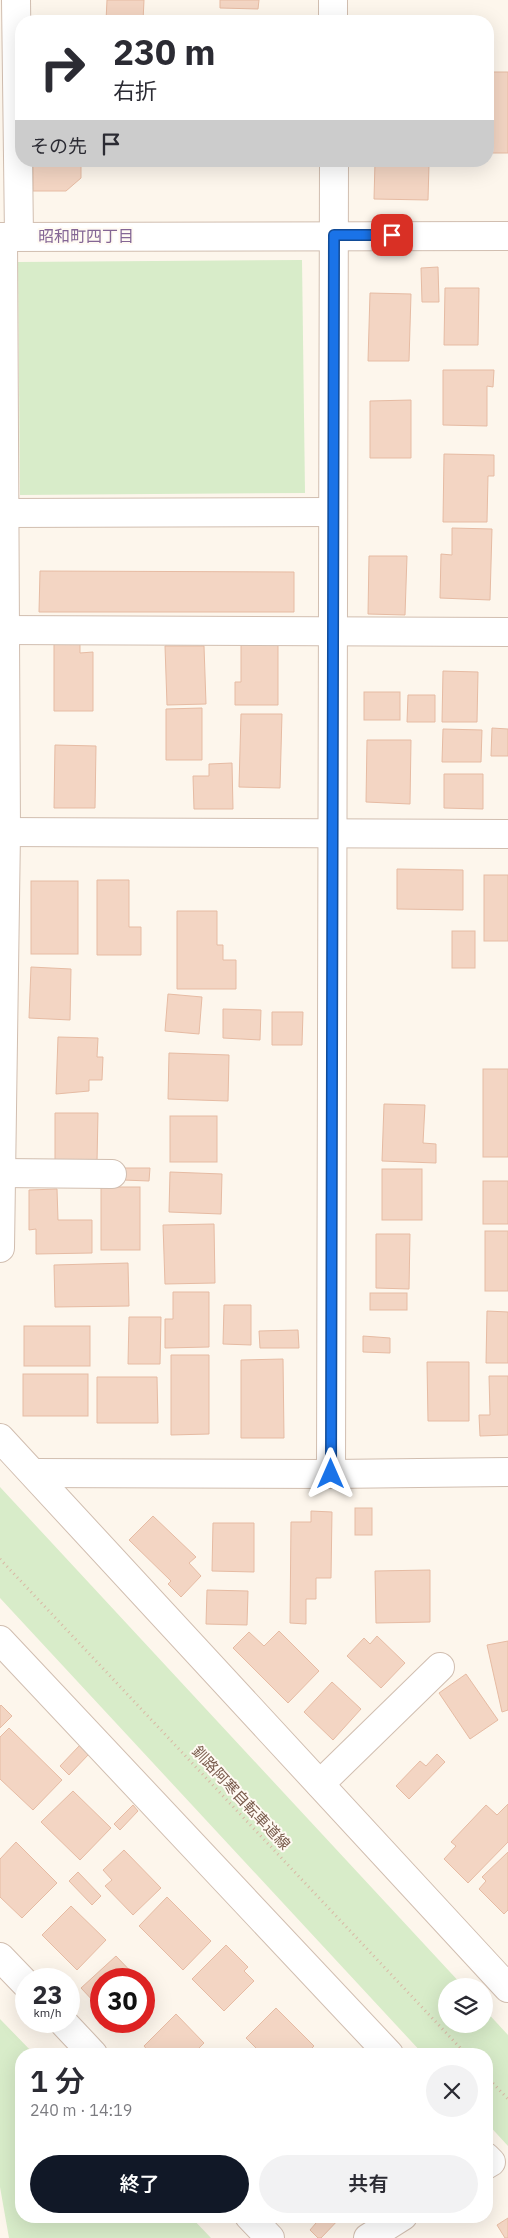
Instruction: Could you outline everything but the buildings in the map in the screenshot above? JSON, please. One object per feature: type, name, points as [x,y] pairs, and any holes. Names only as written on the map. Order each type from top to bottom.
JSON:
[{"type":"street","points":[[15,15],[16,0]]},
{"type":"street","points":[[333,0],[333,15]]},
{"type":"street","points":[[0,1248],[7,236],[15,26]]},
{"type":"street","points":[[331,1474],[334,167]]},
{"type":"street","points":[[7,236],[508,236]]},
{"type":"street","points":[[4,513],[332,512]]},
{"type":"street","points":[[3,630],[508,632]]},
{"type":"street","points":[[3,832],[508,834]]},
{"type":"street","points":[[1,1173],[112,1174]]},
{"type":"street","points":[[0,1438],[508,1988]]},
{"type":"street","points":[[33,1474],[508,1472]]},
{"type":"street","points":[[0,1640],[383,2048]]},
{"type":"street","points":[[320,1784],[440,1667]]},
{"type":"street","points":[[0,1957],[15,1973]]},
{"type":"street","points":[[73,2033],[87,2048]]},
{"type":"street","points":[[256,2223],[270,2238]]},
{"type":"street","points":[[368,2238],[392,2223]]},
{"type":"path","name":"釧路阿寒自転車道線","points":[[0,1559],[460,2048]]},
{"type":"path","points":[[493,2083],[508,2099]]},
{"type":"green space","points":[[302,260],[305,493],[20,495],[18,262]]},
{"type":"green space","points":[[0,1487],[456,1978],[438,1978],[438,2033],[493,2033],[493,2019],[508,2035],[508,2146],[493,2130],[493,2048],[417,2048],[0,1598]]},
{"type":"green space","points":[[0,2019],[28,2048],[15,2048],[15,2223],[197,2223],[211,2238],[9,2238],[0,2187]]},
{"type":"district","name":"昭和町四丁目","points":[[86,236]]},
{"type":"route","points":[[331,1474],[334,235],[392,235]]}]
